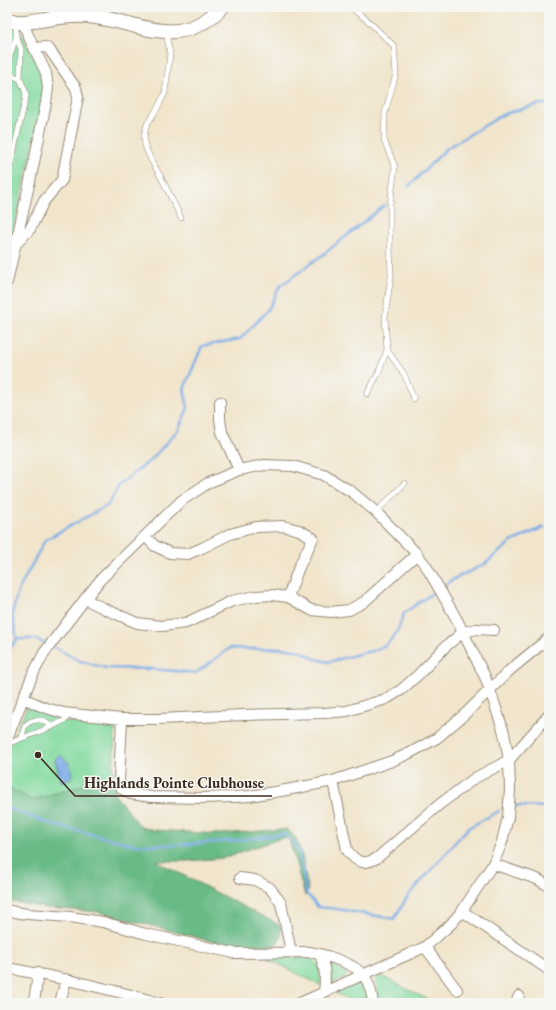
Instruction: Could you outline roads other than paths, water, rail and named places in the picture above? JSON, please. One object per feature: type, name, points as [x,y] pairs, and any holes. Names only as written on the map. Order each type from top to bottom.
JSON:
[{"type":"main road","points":[[13,19],[75,15],[98,17],[149,30],[166,32],[189,28],[202,23],[222,7]]},
{"type":"street","points":[[7,282],[48,88],[46,73],[28,34],[13,19]]},
{"type":"street","points":[[16,245],[30,229],[44,201],[62,180],[78,97],[76,88],[49,49],[45,47],[35,48]]},
{"type":"street","points":[[220,402],[222,432],[239,470]]},
{"type":"street","points":[[7,739],[32,676],[44,653],[85,599],[101,580],[181,500],[208,483],[239,470],[264,465],[293,466],[324,476],[352,492],[376,512],[417,554],[426,566],[463,632],[485,677],[504,733],[510,760],[508,817],[502,842],[493,864],[462,911],[451,924],[425,947],[307,1001]]},
{"type":"street","points":[[145,536],[156,546],[170,553],[188,554],[230,534],[256,527],[283,526],[299,530],[313,538],[299,567],[288,597]]},
{"type":"street","points":[[85,599],[137,623],[162,626],[186,623],[232,601],[256,596],[272,595],[288,597],[311,610],[331,612],[349,610],[364,602],[417,554]]},
{"type":"street","points":[[23,698],[43,707],[63,713],[122,719],[160,719],[347,711],[386,699],[401,690],[445,647],[463,632],[477,629],[494,630]]},
{"type":"street","points":[[122,719],[119,781],[122,789],[131,794],[152,797],[201,798],[234,797],[281,791],[333,781],[392,761],[437,738],[465,714],[510,670],[549,638]]},
{"type":"street","points":[[333,781],[347,850],[353,858],[359,861],[370,862],[377,858],[440,804],[475,778],[510,760],[549,715]]},
{"type":"street","points":[[493,864],[537,879],[549,886]]},
{"type":"street","points":[[240,878],[255,880],[270,888],[281,903],[291,952]]},
{"type":"street","points":[[7,910],[27,914],[70,917],[103,922],[146,934],[234,953],[310,952],[320,954],[348,964],[364,975],[372,992],[373,1003]]},
{"type":"street","points":[[462,911],[549,970]]},
{"type":"street","points":[[425,947],[457,990]]},
{"type":"street","points":[[320,954],[325,969],[326,982],[324,992]]},
{"type":"street","points":[[7,968],[66,979],[130,994],[160,1003]]},
{"type":"street","points":[[34,1003],[38,973]]},
{"type":"street","points":[[60,1003],[66,979]]},
{"type":"lane","points":[[7,181],[26,96],[20,78],[21,49],[16,37],[13,19],[8,7]]},
{"type":"lane","points":[[350,7],[368,20],[394,46],[396,74],[385,113],[384,140],[395,167],[390,205],[391,276],[385,317],[387,350],[378,374],[367,394]]},
{"type":"lane","points":[[166,32],[170,54],[165,93],[157,110],[147,124],[144,136],[145,146],[151,160],[181,218]]},
{"type":"lane","points":[[7,64],[16,37]]},
{"type":"lane","points":[[7,73],[20,78]]},
{"type":"lane","points":[[387,350],[404,374],[414,399]]},
{"type":"lane","points":[[376,512],[405,483]]},
{"type":"lane","points":[[7,744],[51,727],[65,720],[69,714]]},
{"type":"lane","points":[[22,738],[26,724],[29,722],[41,720],[46,722],[51,727]]},
{"type":"water","points":[[59,754],[69,763],[73,777],[61,782],[55,760]]},
{"type":"waterway","points":[[409,186],[447,148],[504,114],[540,104],[549,104]]},
{"type":"waterway","points":[[7,653],[17,639],[12,615],[18,591],[45,540],[108,505],[119,485],[151,460],[178,430],[188,408],[184,389],[202,346],[240,339],[268,310],[280,286],[325,253],[385,205]]},
{"type":"waterway","points":[[442,587],[454,579],[485,564],[511,542],[544,527]]},
{"type":"waterway","points":[[52,646],[80,661],[106,668],[153,669],[196,673],[230,648],[281,648],[301,651],[315,659],[329,662],[373,651],[387,644],[397,632],[404,613],[437,590]]},
{"type":"waterway","points":[[17,639],[35,639],[48,645]]},
{"type":"waterway","points":[[516,806],[549,807]]},
{"type":"waterway","points":[[7,808],[53,825],[136,845],[176,845],[232,841],[284,834],[294,843],[300,855],[306,893],[318,907],[394,919],[408,896],[468,828],[499,811]]},
{"type":"place","name":"Highlands Pointe Clubhouse","points":[[38,755]]}]
